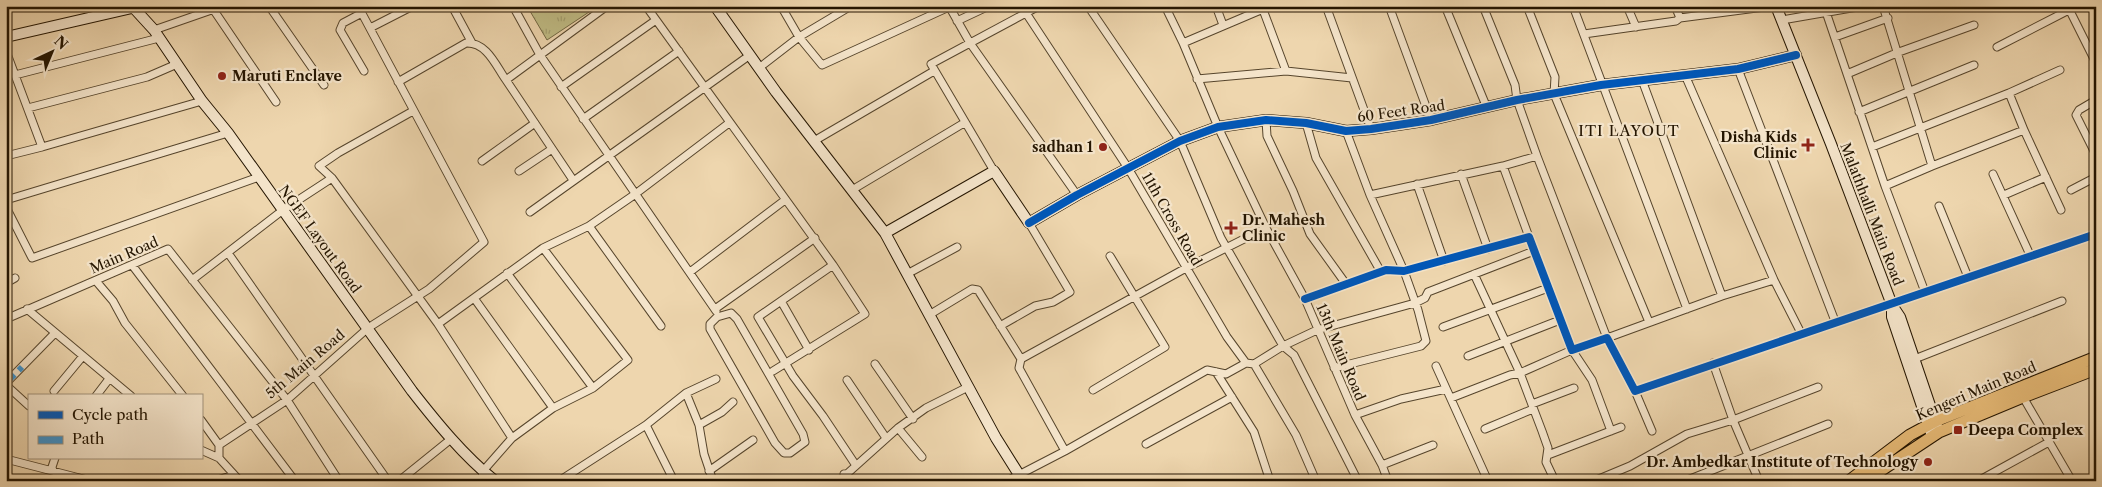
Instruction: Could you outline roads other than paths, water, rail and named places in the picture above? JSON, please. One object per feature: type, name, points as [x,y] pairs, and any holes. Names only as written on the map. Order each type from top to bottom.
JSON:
[{"type":"main road","name":"Kengeri Main Road","points":[[1865,481],[1934,429],[2096,357]]},
{"type":"main road","name":"Kengeri Main Road","points":[[1849,481],[1910,435],[1934,429],[2096,369]]},
{"type":"street","points":[[15,75],[157,34],[223,6]]},
{"type":"street","points":[[269,6],[324,85]]},
{"type":"street","points":[[370,28],[413,6]]},
{"type":"street","points":[[452,6],[472,43]]},
{"type":"street","points":[[513,6],[540,55],[634,195],[690,272],[716,312]]},
{"type":"street","points":[[506,80],[607,6]]},
{"type":"street","points":[[646,6],[728,123],[815,238],[865,314],[773,371]]},
{"type":"street","points":[[715,6],[759,68],[885,233],[996,438],[1022,478]]},
{"type":"street","points":[[781,6],[799,37],[822,65],[949,7],[970,43],[1077,194]]},
{"type":"street","points":[[759,68],[799,37],[851,6]]},
{"type":"street","points":[[957,21],[989,6]]},
{"type":"street","points":[[1000,326],[1035,306],[1053,302],[1070,292],[1029,223],[964,123],[931,64],[1039,6]]},
{"type":"street","points":[[1088,6],[1180,141],[1226,249],[1283,346],[1294,355],[1358,481]]},
{"type":"street","name":"13th Main Road","points":[[1165,6],[1218,126],[1266,228],[1305,299],[1334,368],[1388,481]]},
{"type":"street","points":[[1216,6],[1223,25]]},
{"type":"street","points":[[1326,6],[1371,129]]},
{"type":"street","points":[[1389,6],[1431,120]]},
{"type":"street","points":[[1444,6],[1487,108]]},
{"type":"street","points":[[1483,6],[1515,85],[1517,100],[1537,156],[1608,338],[1635,391],[1652,431]]},
{"type":"street","points":[[1527,6],[1555,77],[1554,94],[1649,322]]},
{"type":"street","points":[[1573,6],[1687,309]]},
{"type":"street","points":[[1627,6],[1636,27]]},
{"type":"street","points":[[1675,6],[1680,18]]},
{"type":"street","points":[[1584,34],[1676,22],[1680,18],[1716,9],[1772,6]]},
{"type":"street","name":"Malathhalli Main Road","points":[[1776,6],[1892,304]]},
{"type":"street","points":[[1782,20],[1863,6]]},
{"type":"street","points":[[1883,6],[1899,52],[1932,166]]},
{"type":"street","points":[[6,44],[6,37],[132,7]]},
{"type":"street","name":"NGEF Layout Road","points":[[132,7],[157,34],[202,101],[228,133],[412,392],[482,476],[495,481]]},
{"type":"street","points":[[1183,44],[1263,8],[1286,71]]},
{"type":"street","points":[[1997,48],[2069,8],[2096,63]]},
{"type":"street","points":[[213,9],[276,102]]},
{"type":"street","points":[[364,71],[340,30],[343,23],[360,10],[413,111],[338,153],[319,166],[332,178],[438,324],[512,438]]},
{"type":"street","points":[[1826,12],[1885,186],[1925,292]]},
{"type":"street","name":"11th Cross Road","points":[[1026,13],[1128,168],[1227,337],[1246,363]]},
{"type":"street","points":[[1835,37],[1888,18]]},
{"type":"street","points":[[562,87],[656,20]]},
{"type":"street","points":[[1848,74],[1899,52],[1974,25]]},
{"type":"street","points":[[398,82],[466,43],[472,43],[485,49],[573,180]]},
{"type":"street","points":[[6,51],[42,147]]},
{"type":"street","points":[[583,119],[679,51]]},
{"type":"street","points":[[530,212],[750,55]]},
{"type":"street","name":"60 Feet Road","points":[[1029,223],[1077,194],[1180,141],[1218,126],[1266,120],[1306,123],[1346,131],[1371,129],[1431,120],[1517,100],[1602,85],[1738,69],[1796,55]]},
{"type":"street","points":[[28,108],[147,77],[177,64]]},
{"type":"street","points":[[1859,112],[1974,65]]},
{"type":"street","points":[[1738,69],[1835,321]]},
{"type":"street","points":[[1872,147],[2009,93],[2060,70]]},
{"type":"street","points":[[814,141],[934,71]]},
{"type":"street","points":[[1197,79],[1286,71],[1352,78]]},
{"type":"street","points":[[1685,75],[1774,280],[1801,333]]},
{"type":"street","points":[[1642,80],[1722,296]]},
{"type":"street","points":[[2009,93],[2061,210]]},
{"type":"street","points":[[2096,100],[2079,110],[2076,114],[2096,155]]},
{"type":"street","points":[[6,156],[202,101]]},
{"type":"street","name":"5th Main Road","points":[[219,445],[287,400],[368,328],[429,289],[484,242],[413,111]]},
{"type":"street","points":[[1266,120],[1267,136],[1310,234],[1346,284]]},
{"type":"street","points":[[482,161],[535,123]]},
{"type":"street","points":[[438,324],[543,248],[589,226],[634,195],[728,123]]},
{"type":"street","points":[[852,190],[964,123]]},
{"type":"street","points":[[1306,123],[1316,158],[1381,272]]},
{"type":"street","points":[[1885,186],[2024,130]]},
{"type":"street","points":[[1334,368],[1424,344],[1426,336],[1404,271],[1370,195],[1346,131]]},
{"type":"street","points":[[6,200],[228,133]]},
{"type":"street","points":[[519,171],[552,149]]},
{"type":"street","points":[[1370,195],[1503,166],[1537,156]]},
{"type":"street","points":[[1503,166],[1572,350],[1592,380],[1611,431]]},
{"type":"street","points":[[885,233],[994,171]]},
{"type":"street","points":[[1462,174],[1488,249]]},
{"type":"street","points":[[1993,174],[2032,257]]},
{"type":"street","points":[[6,206],[32,258],[259,177]]},
{"type":"street","points":[[2004,195],[2046,177]]},
{"type":"street","points":[[332,178],[283,210],[192,280],[287,400],[339,481]]},
{"type":"street","points":[[2071,190],[2096,178]]},
{"type":"street","points":[[1417,184],[1444,261]]},
{"type":"street","points":[[690,272],[785,200]]},
{"type":"street","points":[[1939,206],[1968,277]]},
{"type":"street","points":[[589,226],[661,326]]},
{"type":"street","points":[[1021,359],[1186,268],[1266,228]]},
{"type":"street","points":[[1635,391],[1835,321],[1892,304],[2096,234]]},
{"type":"street","points":[[1305,299],[1386,270],[1404,271],[1529,237]]},
{"type":"street","points":[[716,312],[734,315],[803,434],[804,442],[790,453],[784,453],[775,443],[710,329],[710,324],[716,312],[815,238]]},
{"type":"street","points":[[482,476],[512,438],[553,408],[593,388],[628,360],[543,248]]},
{"type":"street","points":[[907,274],[957,248]]},
{"type":"street","name":"Main Road","points":[[6,320],[168,249],[192,280]]},
{"type":"street","points":[[1007,481],[1022,478],[1065,451],[1207,370],[1226,374],[1246,363],[1254,364],[1283,346],[1317,330],[1415,302],[1425,298],[1428,292],[1534,250]]},
{"type":"street","points":[[228,253],[388,481]]},
{"type":"street","points":[[1093,390],[1165,348],[1110,256]]},
{"type":"street","points":[[132,265],[295,481]]},
{"type":"street","points":[[833,265],[758,317],[785,363],[855,464]]},
{"type":"street","points":[[507,273],[593,388]]},
{"type":"street","points":[[1474,274],[1520,373],[1548,448],[1546,462],[1555,481]]},
{"type":"street","points":[[6,283],[15,278]]},
{"type":"street","points":[[1451,398],[1510,375],[1520,373],[1572,350],[1722,296],[1774,280]]},
{"type":"street","points":[[96,282],[113,300],[125,323],[160,364],[182,394]]},
{"type":"street","points":[[1443,327],[1548,288]]},
{"type":"street","points":[[929,315],[975,289],[978,290],[1021,359],[1019,368],[1065,451]]},
{"type":"street","points":[[474,298],[553,408]]},
{"type":"street","points":[[1910,361],[2062,300]]},
{"type":"street","points":[[781,301],[809,350]]},
{"type":"street","points":[[1892,304],[1892,317],[1934,429]]},
{"type":"street","points":[[27,310],[128,394]]},
{"type":"street","points":[[1468,356],[1560,320]]},
{"type":"street","points":[[28,405],[6,384],[54,333]]},
{"type":"street","points":[[54,391],[82,356]]},
{"type":"street","points":[[1713,363],[1733,420],[1759,481]]},
{"type":"street","points":[[875,364],[913,419]]},
{"type":"street","points":[[1254,364],[1296,435],[1316,481]]},
{"type":"street","points":[[1436,366],[1488,481]]},
{"type":"street","points":[[1216,372],[1254,432],[1270,481]]},
{"type":"street","points":[[98,394],[109,379]]},
{"type":"street","points":[[559,481],[646,425],[686,393],[716,379]]},
{"type":"street","points":[[847,380],[886,438]]},
{"type":"street","points":[[839,481],[855,464],[898,428],[926,408],[968,387]]},
{"type":"street","points":[[1594,481],[1630,466],[1688,434],[1733,420],[1818,387]]},
{"type":"street","points":[[1485,429],[1574,388]]},
{"type":"street","points":[[1355,414],[1401,399],[1446,389]]},
{"type":"street","points":[[686,393],[698,425],[713,481]]},
{"type":"street","points":[[2023,396],[2072,481]]},
{"type":"street","points":[[1146,444],[1232,397]]},
{"type":"street","points":[[698,425],[722,412],[733,402]]},
{"type":"street","points":[[202,421],[219,445],[218,458]]},
{"type":"street","points":[[1685,481],[1828,424]]},
{"type":"street","points":[[646,425],[674,481]]},
{"type":"street","points":[[1548,455],[1621,427]]},
{"type":"street","points":[[898,428],[922,457]]},
{"type":"street","points":[[399,481],[451,439]]},
{"type":"street","points":[[709,471],[753,440]]},
{"type":"street","points":[[1978,481],[2049,442]]},
{"type":"street","points":[[1382,465],[1434,445]]},
{"type":"street","points":[[202,450],[218,458],[240,481]]},
{"type":"street","points":[[6,459],[91,481]]},
{"type":"street","points":[[53,470],[54,460]]},
{"type":"street","points":[[214,481],[234,474]]},
{"type":"street","points":[[844,474],[850,481]]},
{"type":"street","points":[[2087,481],[2096,476]]},
{"type":"place","name":"Maruti Enclave","points":[[222,76]]},
{"type":"place","name":"Disha Kids Clinic","points":[[1808,145]]},
{"type":"place","name":"sadhan 1","points":[[1103,147]]},
{"type":"place","name":"Dr. Mahesh Clinic","points":[[1231,228]]},
{"type":"place","name":"Deepa Complex","points":[[1958,430]]},
{"type":"place","name":"Dr. Ambedkar Institute of Technology","points":[[1928,462]]},
{"type":"district","name":"ITI LAYOUT","points":[[1629,130]]}]
